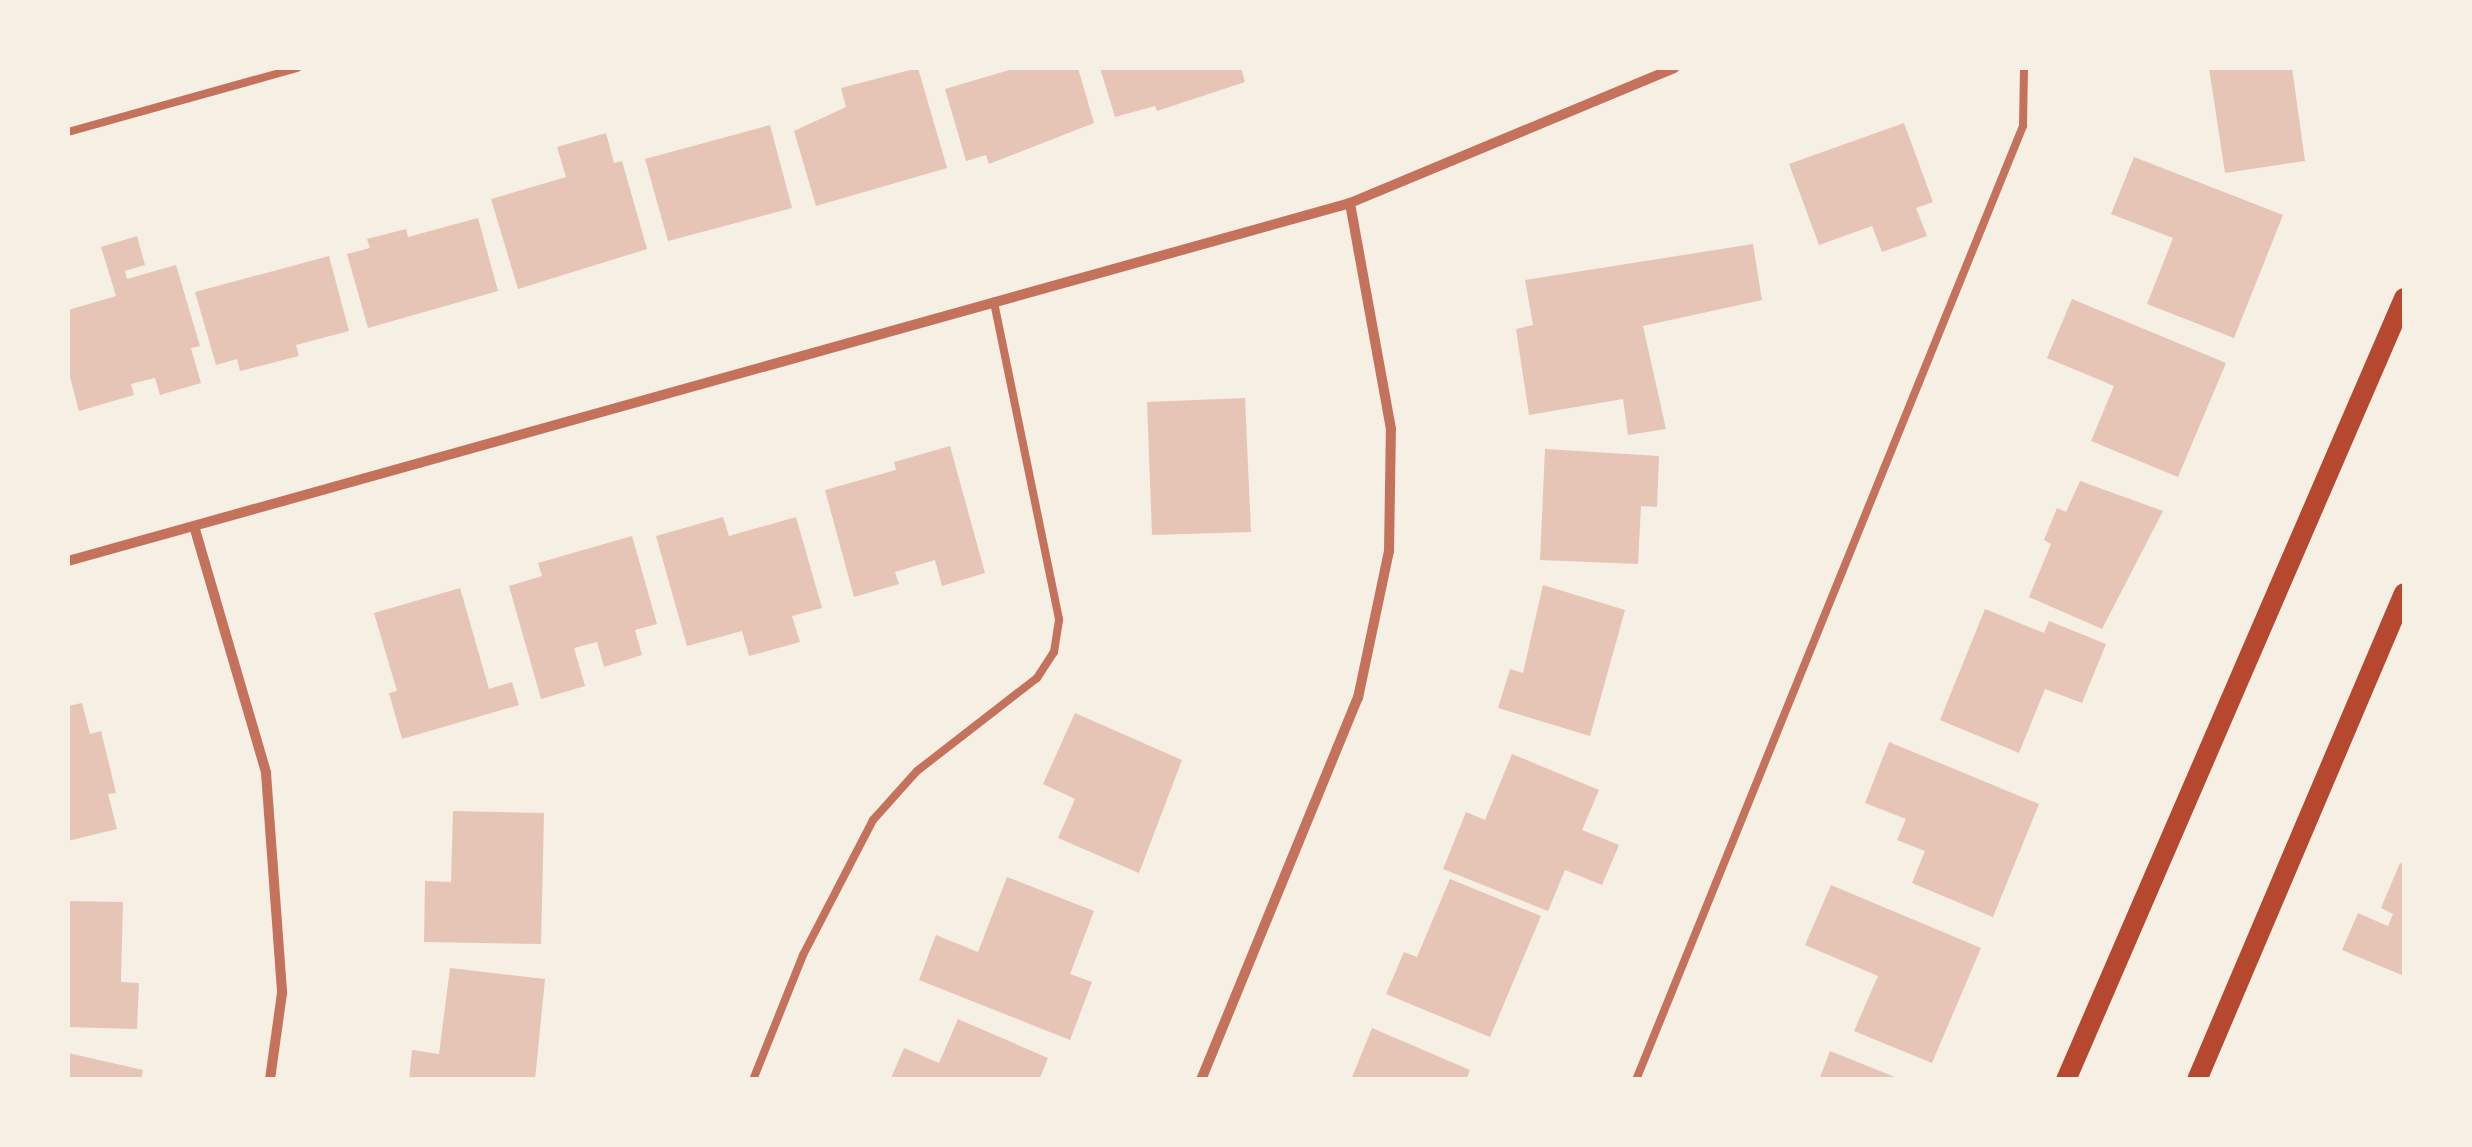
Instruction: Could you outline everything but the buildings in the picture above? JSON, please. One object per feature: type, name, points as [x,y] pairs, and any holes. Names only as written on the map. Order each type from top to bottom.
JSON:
[{"type":"main road","points":[[2066,1080],[2404,298]]},
{"type":"main road","points":[[2196,1080],[2404,593]]},
{"type":"street","points":[[68,560],[1350,203],[1674,68]]},
{"type":"street","points":[[1201,1080],[1358,698],[1390,551],[1391,429],[1350,203]]},
{"type":"street","points":[[194,526],[266,773],[282,994],[270,1080]]},
{"type":"lane","points":[[68,132],[297,68]]},
{"type":"lane","points":[[1636,1080],[2023,126],[2024,68]]},
{"type":"lane","points":[[754,1080],[802,955],[874,820],[918,771],[1037,678],[1054,652],[1059,619],[994,302]]}]
